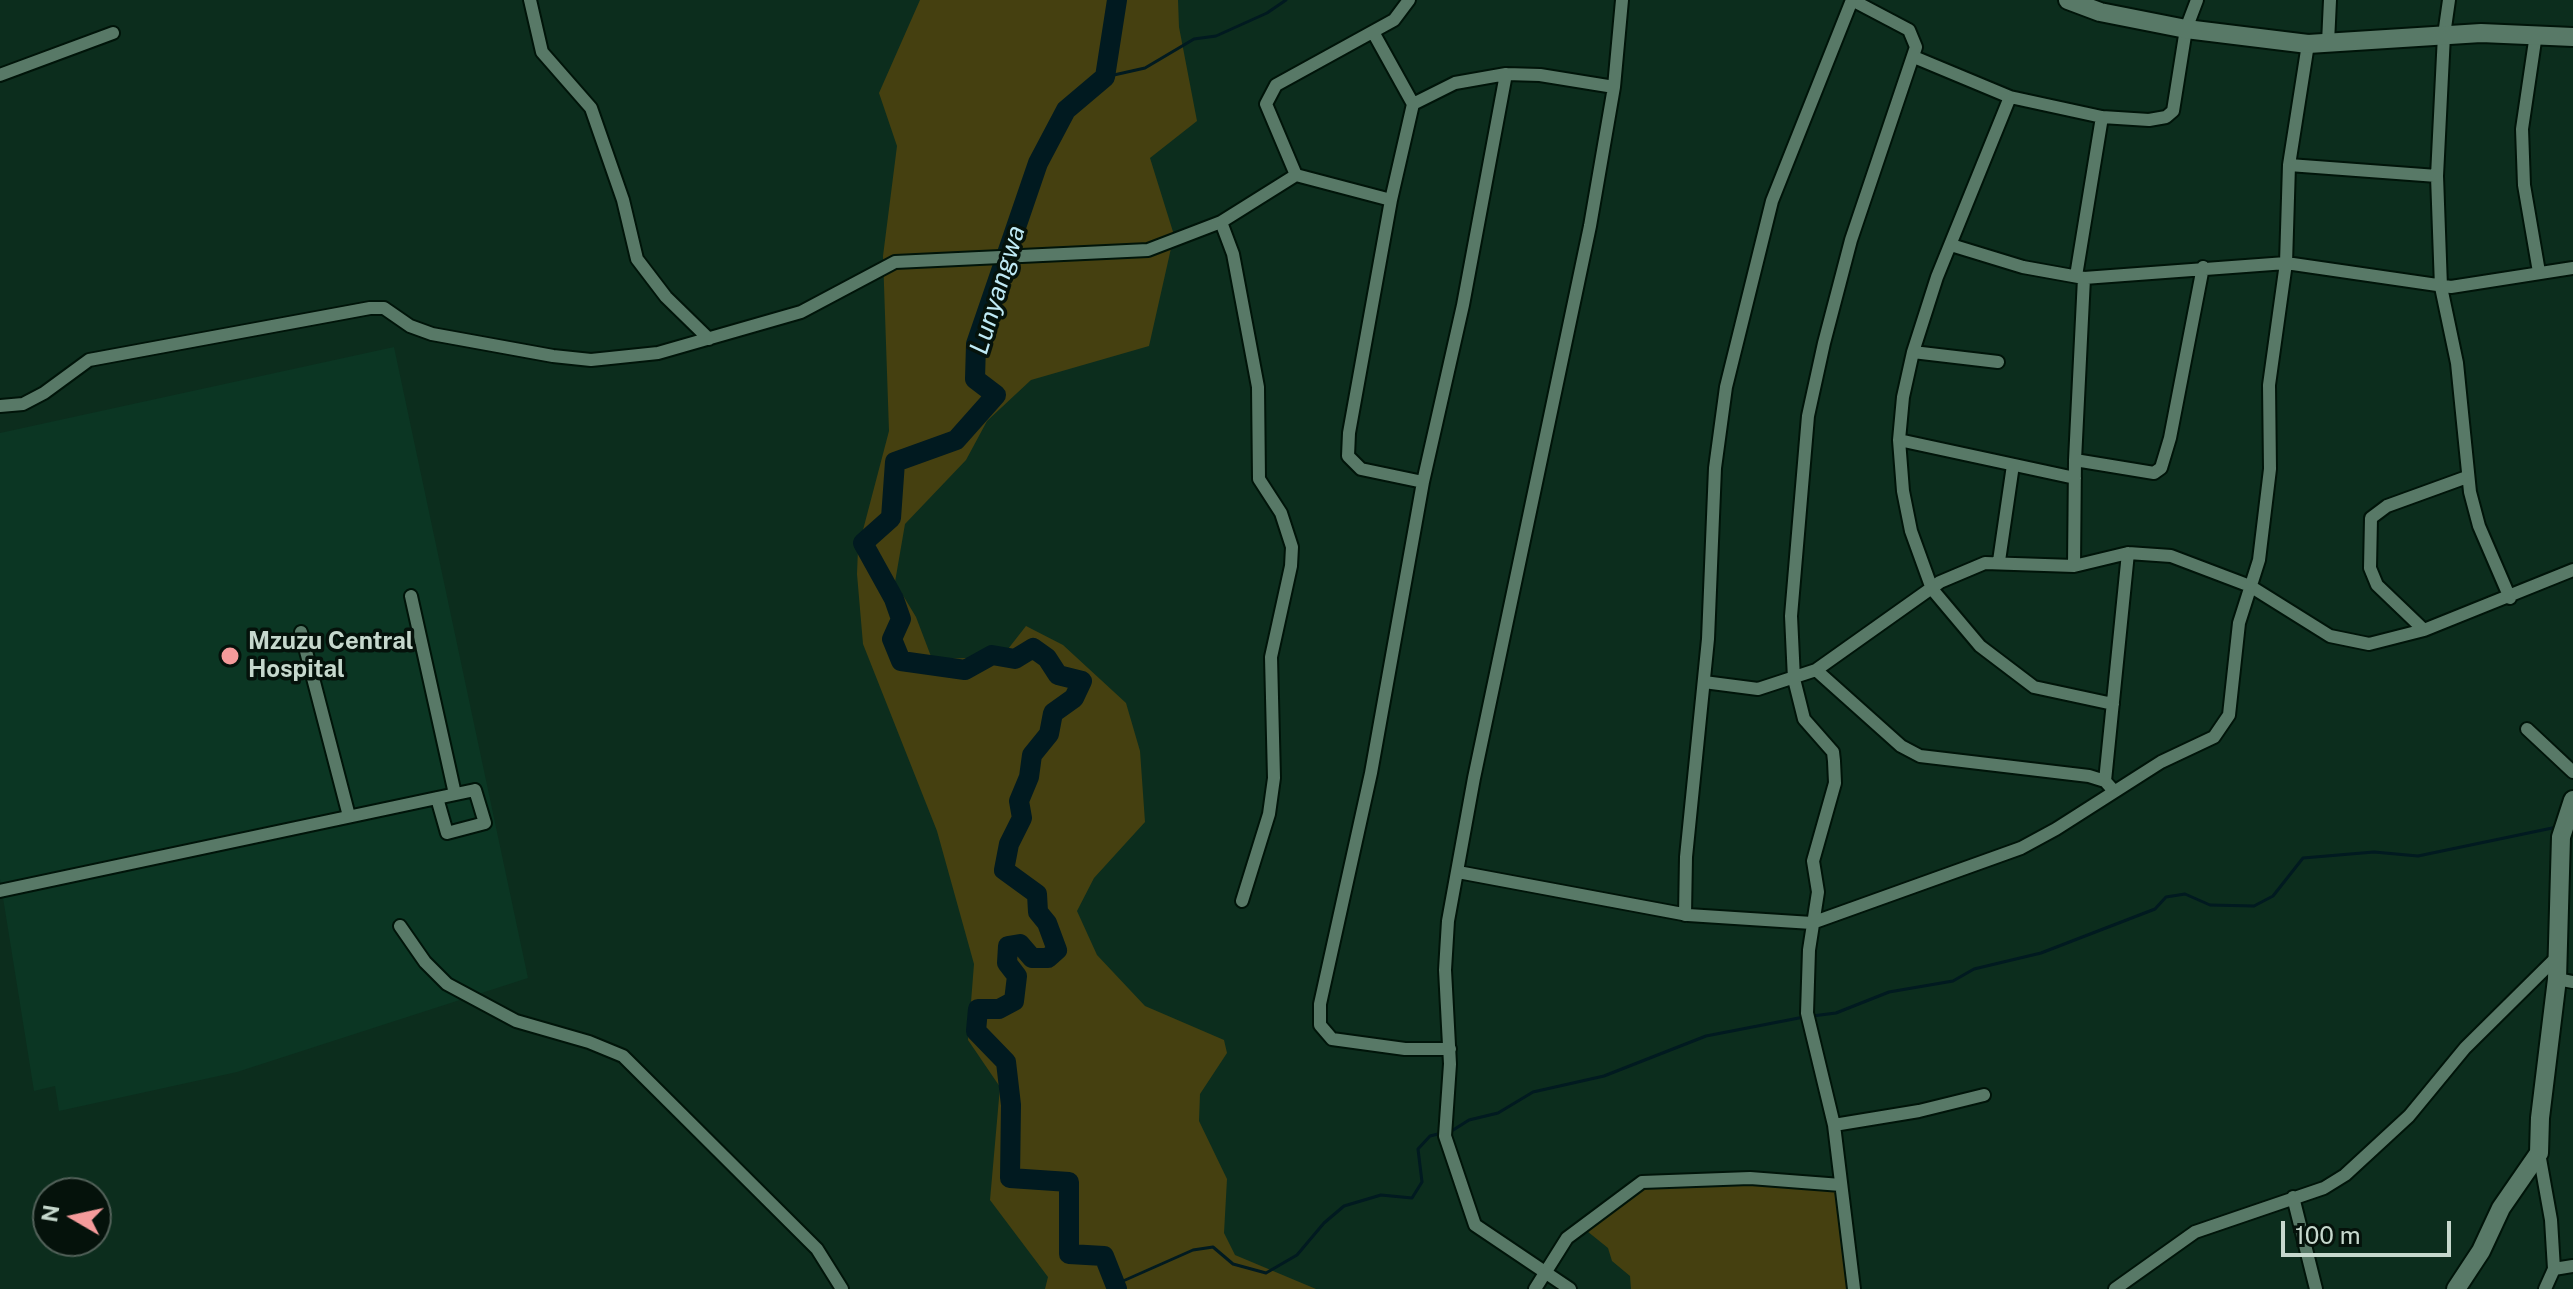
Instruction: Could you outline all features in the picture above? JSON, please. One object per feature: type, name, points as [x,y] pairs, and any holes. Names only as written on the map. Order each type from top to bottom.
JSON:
[{"type":"street","points":[[530,0],[542,52],[591,108],[623,200],[637,259],[666,297],[709,339]]},
{"type":"street","points":[[1296,175],[1267,112],[1268,94],[1276,85],[1403,12],[1409,0]]},
{"type":"street","points":[[1570,1289],[1475,1225],[1445,1133],[1450,1049],[1445,970],[1448,921],[1513,577],[1590,226],[1614,87],[1622,0]]},
{"type":"street","points":[[1685,915],[1686,857],[1704,682],[1715,468],[1726,387],[1772,201],[1852,0],[1909,30],[1916,47],[1851,240],[1808,416],[1791,616],[1794,679],[1804,719],[1833,752],[1834,761],[1835,783],[1813,861],[1818,892],[1812,923],[1807,1018],[1834,1125],[1854,1289]]},
{"type":"street","points":[[2068,0],[2100,12],[2186,29],[2308,44],[2444,35],[2536,34],[2573,37]]},
{"type":"street","points":[[1914,57],[2010,97],[2102,117],[2149,120],[2166,117],[2173,111],[2186,29],[2197,0]]},
{"type":"street","points":[[2328,43],[2330,0]]},
{"type":"street","points":[[2449,0],[2444,35],[2437,176],[2441,287],[2457,363],[2467,477],[2479,526],[2510,598]]},
{"type":"street","points":[[1373,32],[1413,104],[1391,200],[1348,456],[1361,469],[1423,482]]},
{"type":"street","points":[[0,74],[113,33]]},
{"type":"street","points":[[2536,34],[2522,129],[2524,185],[2539,272]]},
{"type":"street","points":[[1458,872],[1685,915],[1812,923],[2021,848],[2056,829],[2109,786],[2214,737],[2229,715],[2239,623],[2259,560],[2270,469],[2269,385],[2286,263],[2289,165],[2308,44]]},
{"type":"street","points":[[1413,104],[1455,83],[1506,74],[1540,75],[1614,87]]},
{"type":"street","points":[[1450,1049],[1405,1049],[1332,1039],[1320,1025],[1321,997],[1371,773],[1423,482],[1463,305],[1506,74]]},
{"type":"street","points":[[2010,97],[1951,245],[1913,352],[1903,397],[1899,440],[1911,531],[1932,589],[1980,646],[2034,687],[2113,704]]},
{"type":"street","points":[[2074,566],[2080,277],[2102,117]]},
{"type":"street","points":[[2289,165],[2437,176]]},
{"type":"street","points":[[0,406],[23,404],[44,393],[89,360],[370,308],[384,308],[410,326],[432,334],[591,360],[658,353],[801,312],[895,262],[1148,250],[1221,222],[1296,175],[1391,200]]},
{"type":"street","points":[[1221,222],[1233,254],[1258,387],[1259,479],[1281,513],[1292,547],[1291,566],[1278,613],[1271,657],[1274,778],[1269,814],[1242,901]]},
{"type":"street","points":[[1951,245],[2023,267],[2080,277],[2286,263],[2441,287],[2573,268]]},
{"type":"street","points":[[2075,460],[2154,473],[2161,468],[2170,438],[2203,267]]},
{"type":"street","points":[[1913,352],[1998,362]]},
{"type":"street","points":[[1899,440],[2075,478]]},
{"type":"street","points":[[1999,561],[2013,465]]},
{"type":"street","points":[[2424,630],[2377,585],[2370,568],[2371,518],[2387,506],[2467,477]]},
{"type":"street","points":[[1704,682],[1758,689],[1816,670],[1932,589],[1969,568],[1999,561],[2024,566],[2074,566],[2128,553],[2171,556],[2250,586],[2330,636],[2369,644],[2424,630],[2510,598],[2573,570]]},
{"type":"street","points":[[2109,786],[2113,704],[2128,553]]},
{"type":"street","points":[[411,596],[455,794]]},
{"type":"street","points":[[301,632],[349,816]]},
{"type":"street","points":[[1816,670],[1901,746],[1920,756],[2089,776],[2109,786]]},
{"type":"street","points":[[2527,729],[2573,772]]},
{"type":"street","points":[[0,891],[455,794],[477,791],[485,823],[447,833],[437,798]]},
{"type":"street","points":[[2545,1289],[2554,1269],[2551,1220],[2539,1153],[2541,1107],[2565,980],[2558,956],[2563,830],[2573,800]]},
{"type":"street","points":[[400,926],[425,962],[447,984],[516,1021],[589,1042],[623,1056],[817,1249],[842,1289]]},
{"type":"street","points":[[2115,1289],[2195,1232],[2324,1188],[2377,1147],[2409,1116],[2465,1048],[2558,956]]},
{"type":"street","points":[[1834,1125],[1919,1111],[1984,1095]]},
{"type":"street","points":[[2456,1289],[2481,1251],[2501,1208],[2539,1153]]},
{"type":"street","points":[[1535,1289],[1544,1270],[1567,1238],[1646,1181],[1750,1178],[1841,1185]]},
{"type":"street","points":[[2293,1197],[2316,1289]]},
{"type":"street","points":[[2554,1269],[2573,1266]]},
{"type":"shaded area","points":[[920,0],[1178,0],[1179,27],[1197,121],[1150,158],[1174,235],[1149,346],[1031,380],[987,421],[966,460],[905,524],[895,582],[916,617],[932,659],[968,658],[1008,649],[1026,626],[1063,645],[1126,703],[1140,751],[1145,822],[1094,878],[1077,911],[1097,955],[1145,1006],[1224,1040],[1227,1053],[1200,1094],[1199,1121],[1227,1179],[1224,1233],[1235,1255],[1316,1289],[1045,1289],[1048,1277],[990,1200],[1000,1087],[968,1040],[974,964],[937,831],[863,644],[857,574],[858,549],[889,431],[883,256],[897,146],[879,93]]},
{"type":"shaded area","name":"Mzuzu Central Hospital","points":[[394,347],[528,978],[237,1072],[59,1111],[55,1086],[34,1091],[0,879],[0,433]]},
{"type":"shaded area","points":[[1708,1180],[1823,1187],[1836,1191],[1847,1289],[1631,1289],[1630,1276],[1612,1261],[1608,1248],[1582,1227],[1642,1185]]},
{"type":"waterway","name":"Lunyangwa","points":[[1117,0],[1105,77],[1066,110],[1038,163],[976,344],[975,379],[996,395],[956,440],[895,462],[891,518],[863,543],[894,599],[901,619],[892,639],[901,661],[965,670],[992,655],[1015,659],[1033,648],[1047,658],[1058,675],[1082,681],[1074,698],[1053,713],[1049,734],[1032,755],[1029,777],[1019,801],[1022,818],[1009,844],[1004,870],[1037,894],[1038,912],[1047,923],[1057,950],[1048,958],[1032,958],[1020,944],[1008,946],[1007,963],[1017,976],[1014,1001],[999,1009],[978,1009],[976,1031],[1006,1062],[1011,1105],[1010,1178],[1069,1182],[1069,1254],[1104,1256],[1117,1289]]},
{"type":"waterway","points":[[1105,77],[1145,68],[1194,39],[1216,36],[1267,13],[1286,0]]},
{"type":"waterway","points":[[1812,1016],[1836,1013],[1889,992],[1953,981],[1974,969],[2041,953],[2155,909],[2166,897],[2185,894],[2210,905],[2254,906],[2273,896],[2303,858],[2374,852],[2418,856],[2557,827]]},
{"type":"waterway","points":[[1450,1132],[1469,1120],[1498,1113],[1533,1092],[1604,1076],[1706,1036],[1804,1017]]},
{"type":"waterway","points":[[1114,1285],[1193,1250],[1213,1247],[1233,1264],[1266,1273],[1297,1255],[1324,1223],[1344,1206],[1381,1195],[1412,1198],[1422,1182],[1418,1149],[1430,1136],[1442,1133]]},
{"type":"place","name":"Mzuzu Central Hospital","points":[[230,656]]}]
